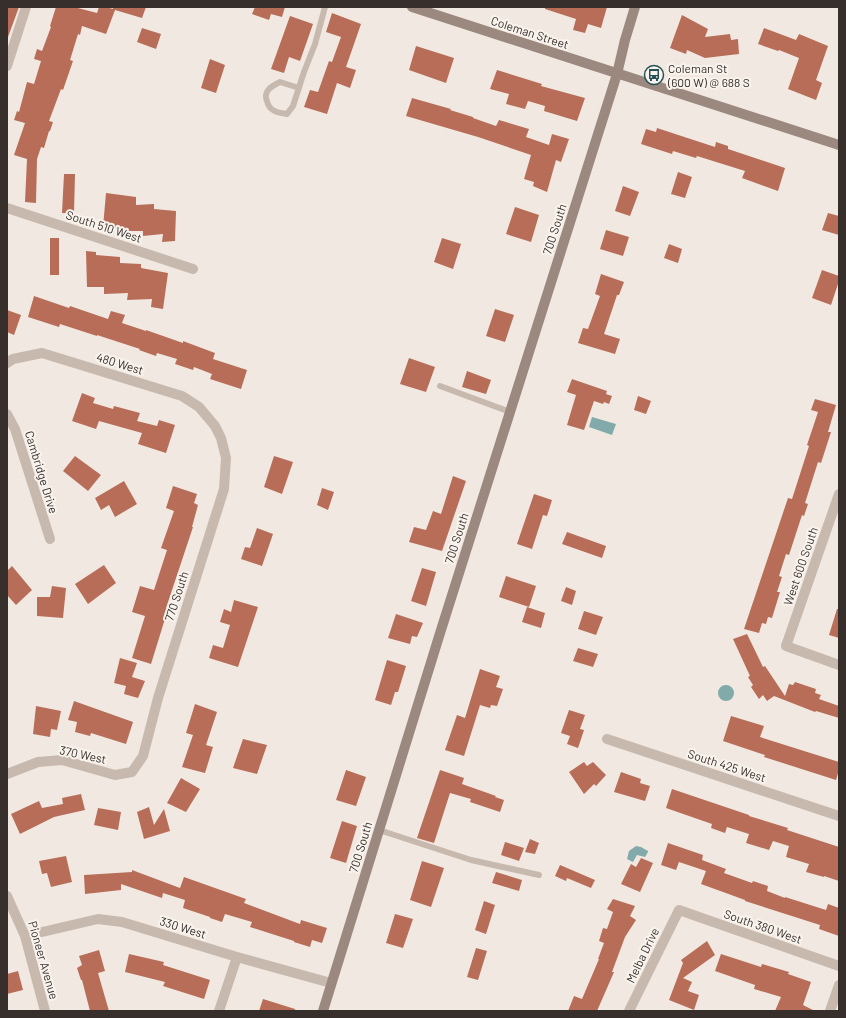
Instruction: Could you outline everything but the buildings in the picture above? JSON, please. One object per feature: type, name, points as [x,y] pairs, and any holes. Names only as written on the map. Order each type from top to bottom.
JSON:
[{"type":"street","points":[[7,66],[26,7]]},
{"type":"street","name":"Coleman Street","points":[[412,7],[839,146]]},
{"type":"street","name":"700 South","points":[[322,1011],[617,74],[635,7]]},
{"type":"street","name":"South 510 West","points":[[7,208],[193,269]]},
{"type":"street","name":"480 West","points":[[7,363],[13,359],[42,353],[61,358],[182,396],[199,407],[215,426]]},
{"type":"street","name":"Cambridge Drive","points":[[7,414],[15,429],[50,539]]},
{"type":"street","name":"770 South","points":[[132,772],[143,756],[158,698],[224,489],[226,458],[221,438],[215,426]]},
{"type":"street","name":"West 600 South","points":[[839,494],[786,646],[839,665]]},
{"type":"street","name":"South 425 West","points":[[607,739],[839,816]]},
{"type":"street","name":"370 West","points":[[7,774],[38,762],[62,760],[116,775],[132,772]]},
{"type":"street","name":"Pioneer Avenue","points":[[7,896],[25,936],[45,1011]]},
{"type":"street","name":"South 380 West","points":[[679,910],[839,966]]},
{"type":"street","name":"Melba Drive","points":[[629,1011],[679,910]]},
{"type":"street","name":"330 West","points":[[25,936],[98,919],[122,922],[238,957],[332,983]]},
{"type":"street","points":[[219,1011],[238,957]]},
{"type":"street","points":[[830,1011],[839,985]]},
{"type":"lane","points":[[299,88],[280,82],[272,86],[268,90],[266,98],[268,106],[272,110],[279,113],[287,114],[293,106],[315,44],[325,7]]},
{"type":"lane","points":[[440,386],[510,412]]},
{"type":"lane","points":[[379,830],[471,860],[539,876]]},
{"type":"water","points":[[592,417],[616,424],[612,435],[589,427]]},
{"type":"water","points":[[726,685],[732,687],[734,693],[732,699],[726,701],[720,699],[718,693],[720,687]]},
{"type":"water","points":[[636,846],[641,847],[648,852],[645,857],[637,855],[633,862],[627,859],[629,851]]},
{"type":"place","name":"Coleman St (600 W) @ 688 S","points":[[654,75]]}]
